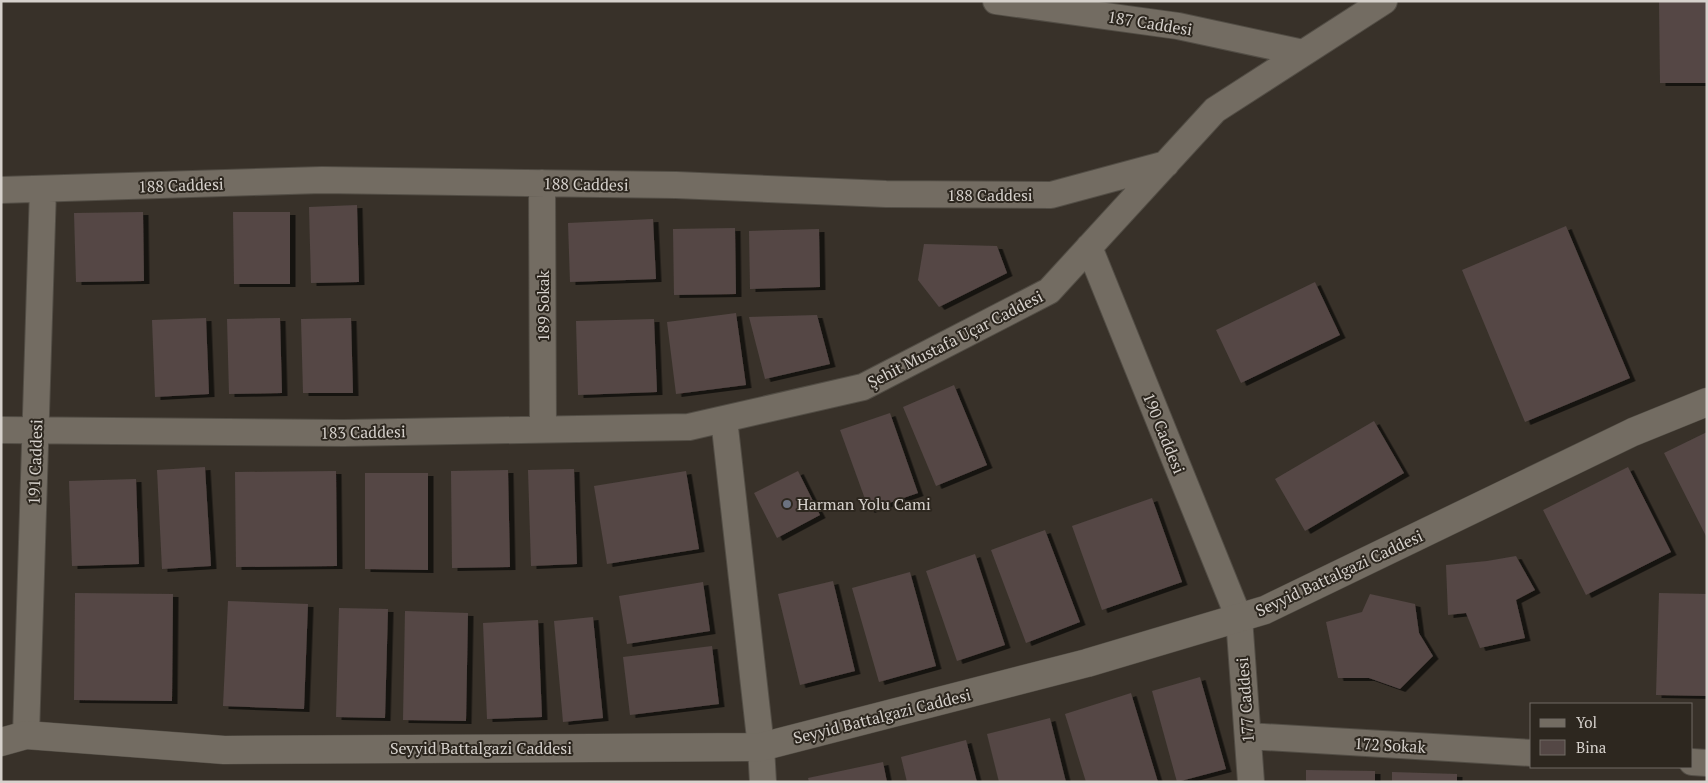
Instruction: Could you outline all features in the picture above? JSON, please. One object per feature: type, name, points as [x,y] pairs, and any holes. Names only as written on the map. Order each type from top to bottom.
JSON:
[{"type":"street","name":"187 Caddesi","points":[[996,1],[1118,9],[1178,26],[1304,53]]},
{"type":"street","name":"Şehit Mustafa Uçar Caddesi","points":[[724,419],[864,387],[1049,291],[1215,110],[1384,1]]},
{"type":"street","name":"188 Caddesi","points":[[1,190],[322,180],[676,185],[886,194],[1051,195],[1166,164]]},
{"type":"street","name":"189 Sokak","points":[[542,183],[543,429]]},
{"type":"street","name":"191 Caddesi","points":[[14,739],[36,430],[42,189]]},
{"type":"street","name":"190 Caddesi","points":[[1089,247],[1239,618]]},
{"type":"street","name":"Seyyid Battalgazi Caddesi","points":[[14,739],[224,750],[761,746],[1088,663],[1265,610],[1632,432],[1707,402]]},
{"type":"street","name":"183 Caddesi","points":[[1,430],[344,433],[689,427],[724,419]]},
{"type":"street","points":[[724,419],[761,746],[763,782]]},
{"type":"street","name":"177 Caddesi","points":[[1239,618],[1251,782]]},
{"type":"street","name":"172 Sokak","points":[[1248,736],[1530,753]]},
{"type":"street","points":[[1693,762],[1707,763]]},
{"type":"building","points":[[1659,2],[1707,2],[1707,83],[1660,83]]},
{"type":"building","points":[[357,205],[359,282],[311,283],[309,207]]},
{"type":"building","points":[[143,212],[144,281],[76,282],[74,213]]},
{"type":"building","points":[[233,212],[290,212],[290,284],[234,284]]},
{"type":"building","points":[[653,219],[656,279],[570,282],[568,223]]},
{"type":"building","points":[[1566,226],[1630,378],[1525,422],[1462,270]]},
{"type":"building","points":[[735,228],[736,294],[674,295],[673,229]]},
{"type":"building","points":[[819,229],[820,287],[750,289],[749,231]]},
{"type":"building","points":[[924,244],[997,246],[1007,273],[939,307],[918,280]]},
{"type":"building","points":[[1315,282],[1340,335],[1241,383],[1216,330]]},
{"type":"building","points":[[736,313],[746,385],[676,394],[667,322]]},
{"type":"building","points":[[817,315],[830,364],[765,379],[749,317]]},
{"type":"building","points":[[206,318],[209,394],[155,397],[152,320]]},
{"type":"building","points":[[280,318],[282,393],[229,394],[227,319]]},
{"type":"building","points":[[351,318],[353,393],[303,393],[301,319]]},
{"type":"building","points":[[654,319],[657,392],[578,395],[576,321]]},
{"type":"building","points":[[954,385],[987,465],[936,486],[903,407]]},
{"type":"building","points":[[890,413],[918,493],[869,510],[840,430]]},
{"type":"building","points":[[1374,421],[1404,473],[1305,531],[1275,479]]},
{"type":"building","points":[[1707,432],[1707,538],[1664,453]]},
{"type":"building","points":[[205,467],[211,566],[162,569],[157,470]]},
{"type":"building","points":[[1628,467],[1671,552],[1586,595],[1543,510]]},
{"type":"building","points":[[574,469],[577,564],[531,566],[528,470]]},
{"type":"building","points":[[508,470],[510,567],[452,568],[451,471]]},
{"type":"building","points":[[336,471],[337,566],[236,567],[235,472]]},
{"type":"building","points":[[686,471],[699,549],[607,564],[594,486]]},
{"type":"building","name":"Harman Yolu Cami","points":[[798,471],[820,515],[777,538],[754,493]]},
{"type":"building","points":[[365,473],[428,473],[428,570],[365,569]]},
{"type":"building","points":[[136,479],[139,564],[72,566],[69,481]]},
{"type":"building","points":[[1152,498],[1182,582],[1102,610],[1072,526]]},
{"type":"building","points":[[1045,530],[1080,622],[1026,643],[991,550]]},
{"type":"building","points":[[975,554],[1005,645],[957,661],[926,571]]},
{"type":"building","points":[[1516,556],[1535,590],[1516,600],[1525,638],[1480,648],[1466,613],[1448,615],[1446,565]]},
{"type":"building","points":[[910,572],[936,666],[879,682],[852,588]]},
{"type":"building","points":[[833,581],[855,671],[800,685],[778,594]]},
{"type":"building","points":[[703,582],[710,631],[627,644],[619,596]]},
{"type":"building","points":[[75,593],[173,594],[172,701],[74,700]]},
{"type":"building","points":[[1659,593],[1707,594],[1707,696],[1656,695]]},
{"type":"building","points":[[1370,594],[1415,604],[1419,633],[1433,656],[1400,689],[1369,678],[1338,678],[1326,622],[1362,612]]},
{"type":"building","points":[[228,601],[308,604],[304,709],[223,706]]},
{"type":"building","points":[[339,608],[388,609],[385,718],[336,717]]},
{"type":"building","points":[[405,611],[468,613],[466,721],[403,720]]},
{"type":"building","points":[[593,617],[603,718],[563,722],[554,621]]},
{"type":"building","points":[[538,620],[542,717],[487,719],[483,623]]},
{"type":"building","points":[[712,646],[719,704],[630,715],[623,657]]},
{"type":"building","points":[[1200,677],[1226,769],[1177,782],[1152,691]]},
{"type":"building","points":[[1131,693],[1158,782],[1086,782],[1065,714]]},
{"type":"building","points":[[1050,718],[1066,782],[999,782],[987,734]]},
{"type":"building","points":[[966,740],[977,782],[907,782],[901,757]]},
{"type":"building","points":[[883,762],[887,782],[809,782],[808,778]]},
{"type":"building","points":[[1306,770],[1375,771],[1375,782],[1306,782]]},
{"type":"building","points":[[1392,772],[1457,774],[1457,782],[1392,782]]},
{"type":"place","name":"Harman Yolu Cami","points":[[787,504]]}]
